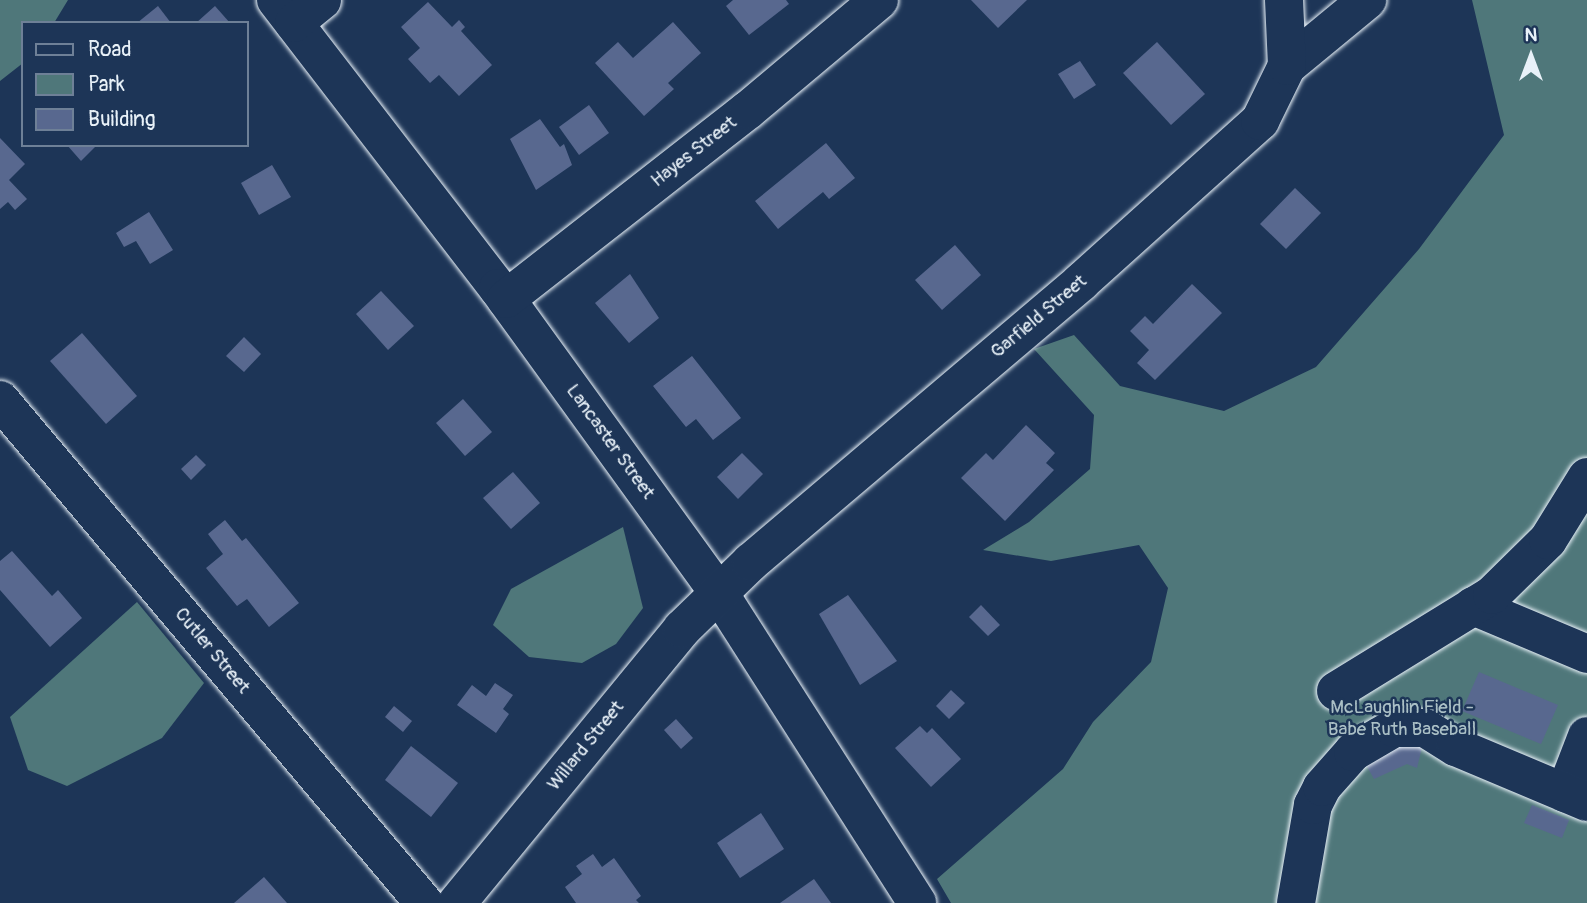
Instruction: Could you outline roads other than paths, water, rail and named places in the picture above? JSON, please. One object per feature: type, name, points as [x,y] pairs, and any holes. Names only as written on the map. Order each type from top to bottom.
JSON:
[{"type":"street","name":"Hayes Street","points":[[506,299],[748,110],[879,0]]},
{"type":"street","name":"Garfield Street","points":[[719,593],[1189,187],[1260,121],[1287,66],[1284,0]]},
{"type":"street","points":[[1287,66],[1367,0]]},
{"type":"street","name":"Lancaster Street","points":[[297,8],[719,593],[917,903]]},
{"type":"street","name":"Cutler Street","points":[[0,400],[424,903]]},
{"type":"street","points":[[1336,691],[1473,607],[1519,570],[1548,540],[1577,523],[1587,477]]},
{"type":"street","name":"Willard Street","points":[[457,903],[682,629],[719,593]]},
{"type":"street","points":[[1473,607],[1587,654]]},
{"type":"street","points":[[1296,903],[1313,805],[1322,787],[1353,752],[1394,728],[1425,728],[1456,747],[1576,797],[1587,736]]},
{"type":"park label","name":"McLaughlin Field - Babe Ruth Baseball","points":[[1402,719]]}]
